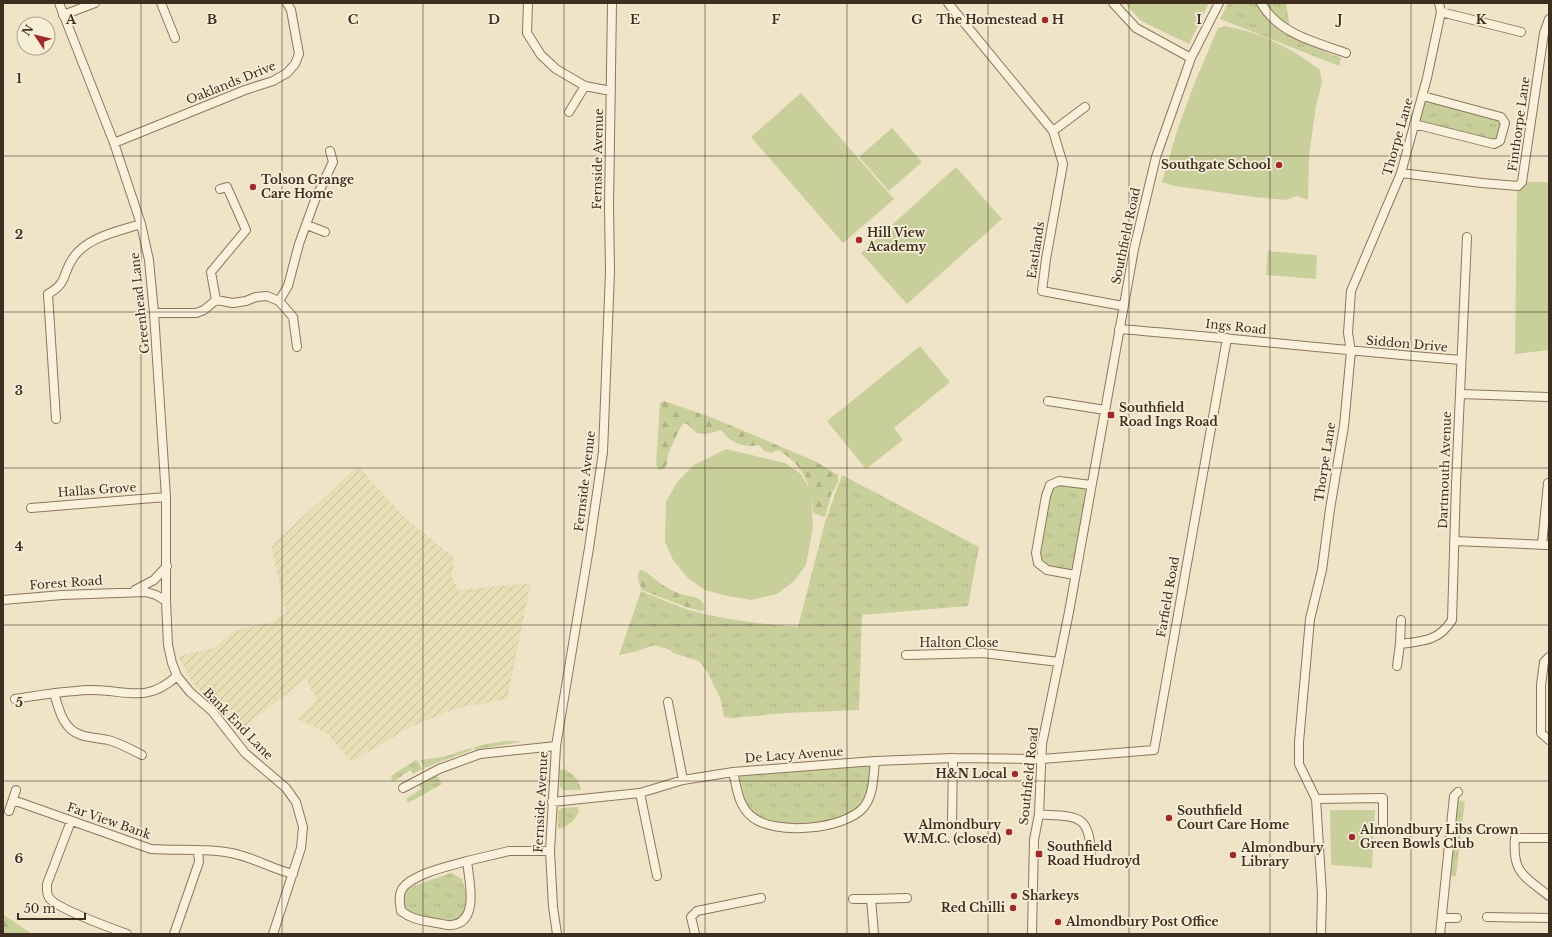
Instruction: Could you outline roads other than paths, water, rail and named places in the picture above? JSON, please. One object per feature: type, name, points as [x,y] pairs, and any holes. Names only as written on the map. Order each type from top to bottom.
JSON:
[{"type":"street","name":"Greenhead Lane","points":[[59,3],[114,143],[141,224],[149,260],[166,497],[166,601],[168,615]]},
{"type":"street","points":[[63,15],[96,3]]},
{"type":"street","points":[[161,3],[175,38]]},
{"type":"street","name":"Oaklands Drive","points":[[114,143],[245,90],[273,81],[288,73],[295,64],[299,54],[291,10],[287,3]]},
{"type":"street","points":[[528,3],[527,33],[540,55],[556,69],[585,86],[611,91]]},
{"type":"street","name":"Fernside Avenue","points":[[557,934],[553,907],[550,852],[556,746],[589,548],[603,452],[610,271],[609,206],[612,3]]},
{"type":"street","name":"Eastlands","points":[[948,3],[1053,131],[1063,164],[1046,259],[1042,291],[1123,306]]},
{"type":"street","points":[[1113,3],[1136,28],[1190,58]]},
{"type":"street","name":"Southfield Road","points":[[1032,934],[1034,840],[1039,814],[1042,744],[1059,662],[1134,249],[1156,157],[1190,58],[1219,3]]},
{"type":"street","points":[[1261,3],[1276,22],[1290,32],[1304,39],[1346,53]]},
{"type":"street","name":"Thorpe Lane","points":[[1321,934],[1322,894],[1316,799],[1300,764],[1299,742],[1310,620],[1322,570],[1330,509],[1344,426],[1351,351],[1348,333],[1351,291],[1401,173],[1423,96],[1441,12],[1439,3]]},
{"type":"street","points":[[1441,12],[1521,32]]},
{"type":"street","name":"Finthorpe Lane","points":[[1401,173],[1503,185],[1518,186],[1522,182],[1544,33],[1549,19]]},
{"type":"street","name":"Fernside Avenue","points":[[569,112],[585,86]]},
{"type":"street","points":[[1414,124],[1494,144],[1500,141],[1505,123],[1501,117],[1423,96]]},
{"type":"street","points":[[1053,131],[1085,107]]},
{"type":"street","points":[[279,301],[288,286],[299,244],[307,225],[314,200],[333,162],[330,151]]},
{"type":"street","points":[[216,300],[211,272],[246,230],[227,188],[220,189]]},
{"type":"street","points":[[56,419],[48,294],[57,289],[63,281],[73,258],[81,249],[104,236],[141,224]]},
{"type":"street","points":[[307,225],[325,232]]},
{"type":"street","name":"Dartmouth Avenue","points":[[1400,644],[1432,639],[1447,628],[1452,620],[1467,237]]},
{"type":"street","points":[[216,300],[232,303],[267,296],[279,301],[293,316],[297,347]]},
{"type":"street","points":[[154,313],[196,312],[204,310],[216,300]]},
{"type":"street","name":"Ings Road","points":[[1119,329],[1227,338],[1351,351]]},
{"type":"street","name":"Farfield Road","points":[[1042,759],[1154,750],[1227,338]]},
{"type":"street","name":"Siddon Drive","points":[[1351,351],[1461,360]]},
{"type":"street","points":[[1460,394],[1549,397]]},
{"type":"street","points":[[1048,401],[1105,410]]},
{"type":"street","points":[[1075,575],[1046,570],[1038,563],[1036,553],[1046,496],[1050,485],[1059,481],[1091,485]]},
{"type":"street","points":[[1454,541],[1545,545],[1548,483]]},
{"type":"street","name":"Hallas Grove","points":[[31,508],[166,497]]},
{"type":"street","name":"Forest Road","points":[[131,592],[154,580],[167,566]]},
{"type":"street","name":"Forest Road","points":[[3,600],[146,592],[156,595],[166,601]]},
{"type":"street","name":"Bank End Lane","points":[[168,615],[168,644],[172,663],[177,676],[190,692],[212,712],[245,753],[286,788],[296,802],[303,827],[301,848],[273,934]]},
{"type":"street","points":[[1398,666],[1401,620]]},
{"type":"street","name":"Halton Close","points":[[906,655],[983,653],[1059,662]]},
{"type":"street","points":[[1549,657],[1544,662],[1541,685],[1540,733],[1549,740]]},
{"type":"street","points":[[15,699],[54,693],[90,690],[142,694],[167,685],[177,676]]},
{"type":"street","points":[[54,693],[59,712],[72,731],[82,736],[110,740],[142,755]]},
{"type":"street","points":[[668,702],[683,780]]},
{"type":"street","points":[[403,788],[439,769],[480,754],[556,746]]},
{"type":"street","points":[[952,823],[953,758]]},
{"type":"street","name":"De Lacy Avenue","points":[[552,802],[640,793],[683,780],[733,772],[875,761],[953,758],[1042,759]]},
{"type":"street","points":[[733,772],[741,804],[752,817],[772,826],[808,828],[823,827],[846,819],[863,808],[872,793],[875,761]]},
{"type":"street","points":[[9,811],[16,790]]},
{"type":"street","points":[[1440,934],[1454,796],[1458,792]]},
{"type":"street","points":[[640,793],[657,876]]},
{"type":"street","points":[[1316,799],[1383,798],[1383,829]]},
{"type":"street","name":"Far View Bank","points":[[13,800],[151,849],[174,851],[198,850],[232,853],[293,874]]},
{"type":"street","points":[[1039,814],[1075,817],[1084,824],[1090,836],[1091,853]]},
{"type":"street","points":[[71,821],[48,884],[46,891],[49,898],[55,903],[82,916],[127,934]]},
{"type":"street","points":[[1549,838],[1515,838],[1514,849],[1518,868],[1523,876],[1549,896]]},
{"type":"street","points":[[174,934],[199,862],[198,850]]},
{"type":"street","points":[[467,862],[471,903],[468,916],[460,922],[451,925],[411,918],[401,911],[399,899],[401,890],[409,882],[420,876],[467,862],[509,851],[550,852]]},
{"type":"street","points":[[695,934],[691,917],[697,911],[761,898]]},
{"type":"street","points":[[853,899],[907,898]]},
{"type":"street","points":[[872,899],[874,934]]},
{"type":"street","points":[[1486,917],[1549,918]]},
{"type":"street","points":[[1442,918],[1457,918]]},
{"type":"place","name":"The Homestead","points":[[1045,20]]},
{"type":"place","name":"Southgate School","points":[[1279,165]]},
{"type":"place","name":"Tolson Grange Care Home","points":[[253,187]]},
{"type":"place","name":"Hill View Academy","points":[[859,240]]},
{"type":"place","name":"Southfield Road Ings Road","points":[[1111,415]]},
{"type":"place","name":"H&N Local","points":[[1015,774]]},
{"type":"place","name":"Southfield Court Care Home","points":[[1169,818]]},
{"type":"place","name":"Almondbury W.M.C. (closed)","points":[[1009,832]]},
{"type":"place","name":"Almondbury Libs Crown Green Bowls Club","points":[[1352,837]]},
{"type":"place","name":"Southfield Road Hudroyd","points":[[1039,854]]},
{"type":"place","name":"Almondbury Library","points":[[1233,855]]},
{"type":"place","name":"Sharkeys","points":[[1014,896]]},
{"type":"place","name":"Red Chilli","points":[[1013,908]]},
{"type":"place","name":"Almondbury Post Office","points":[[1058,922]]}]
